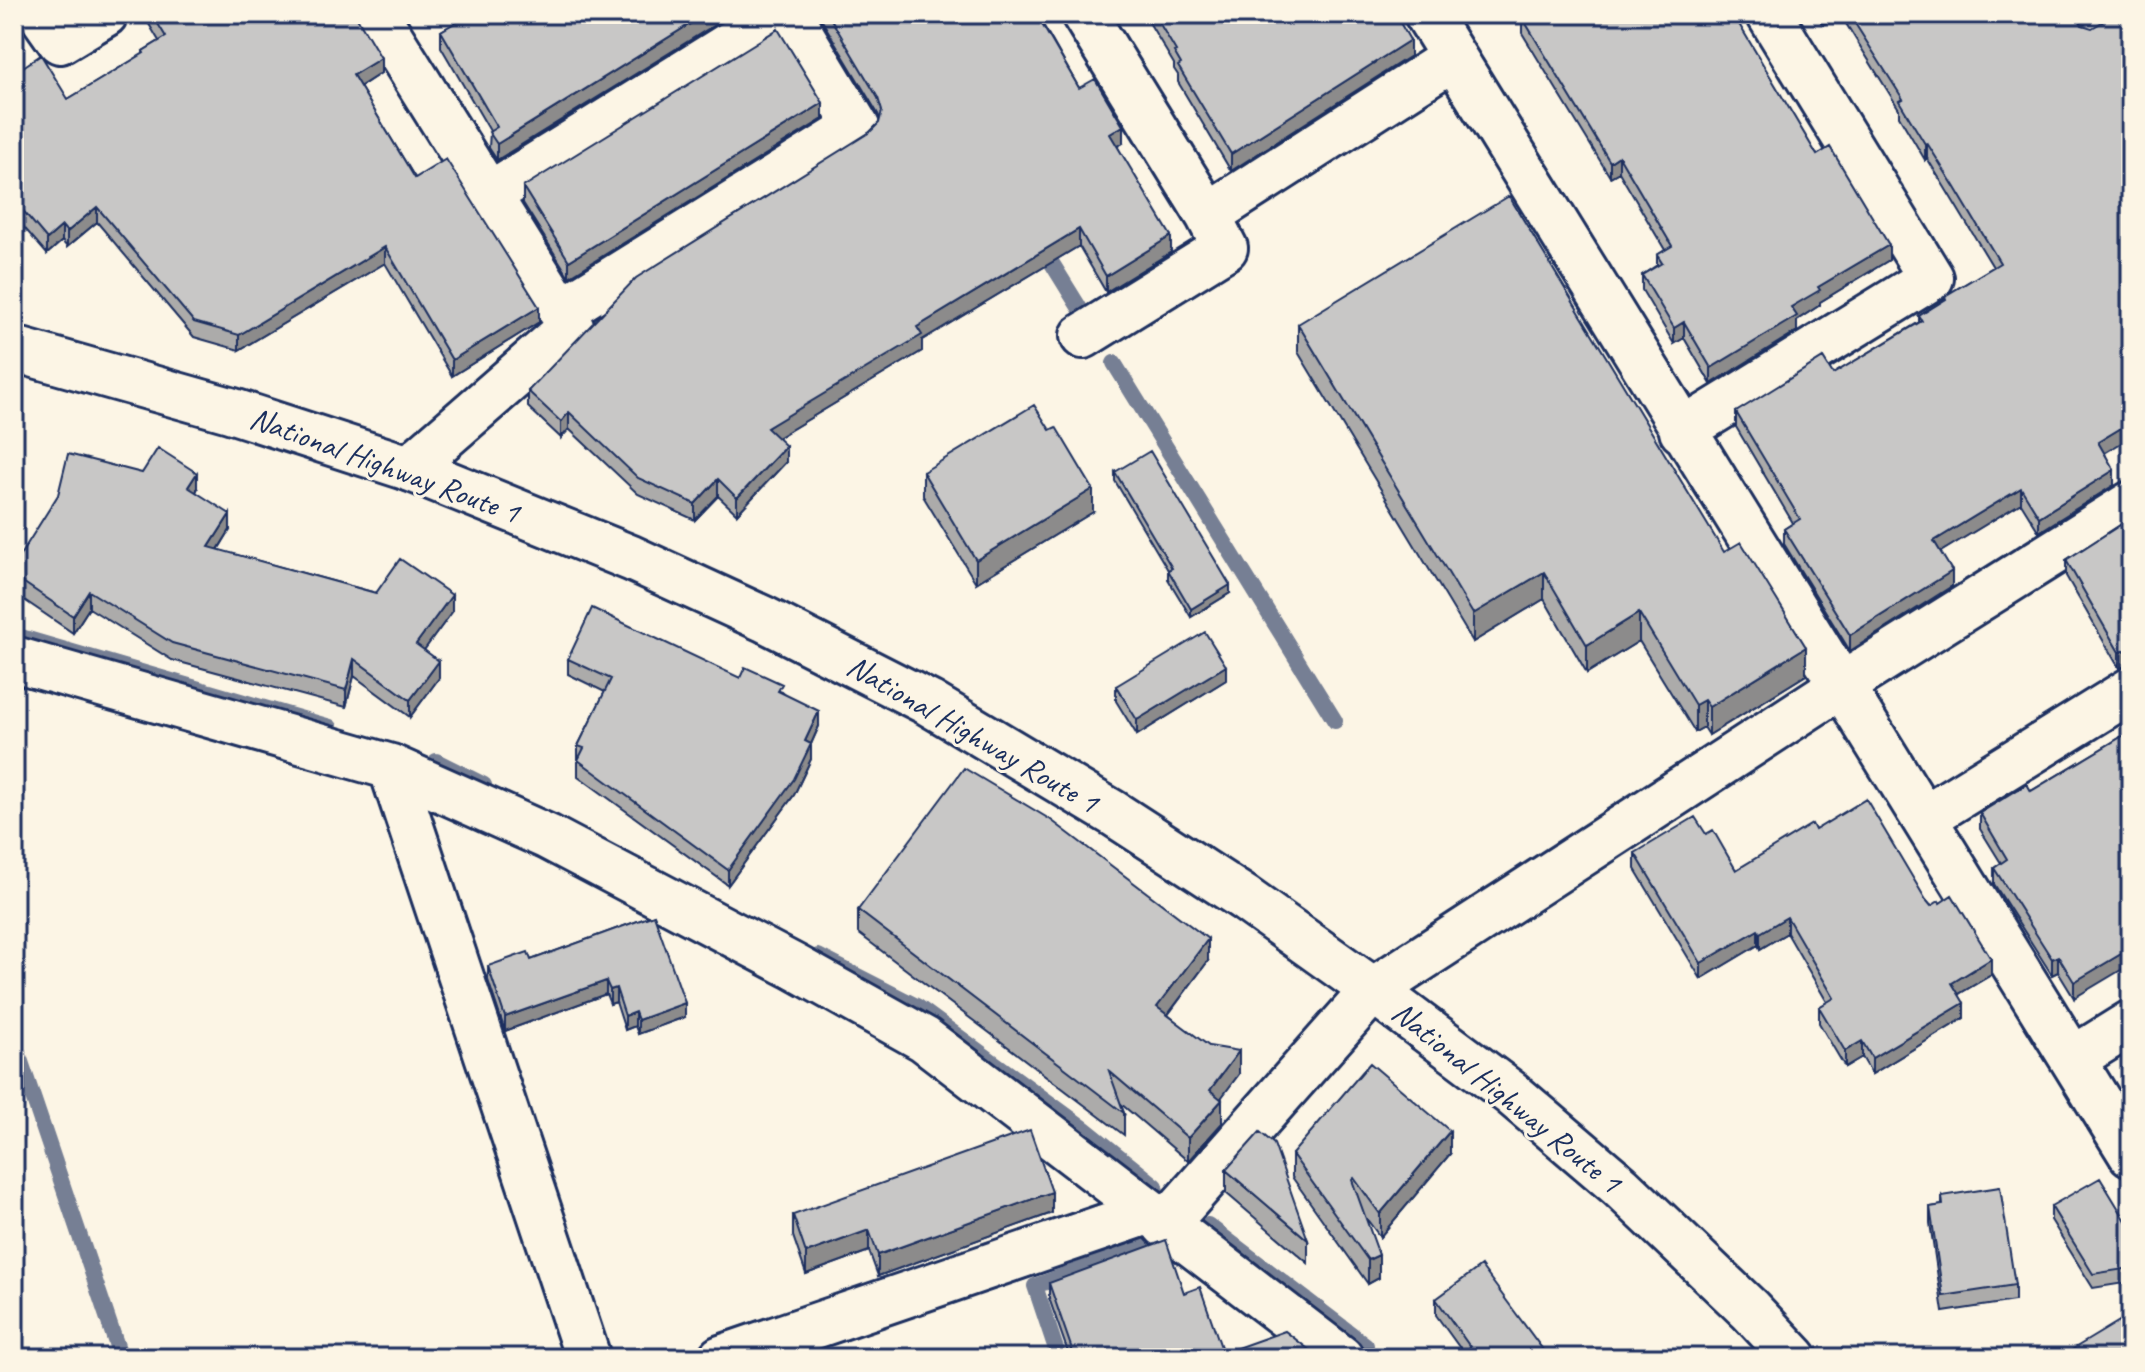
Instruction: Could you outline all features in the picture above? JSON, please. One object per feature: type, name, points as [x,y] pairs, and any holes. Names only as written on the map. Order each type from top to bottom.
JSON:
[{"type":"main road","points":[[41,14],[60,41],[105,14]]},
{"type":"main road","points":[[376,14],[571,327],[409,468]]},
{"type":"main road","points":[[1083,336],[1225,248],[1208,215],[1084,14]]},
{"type":"main road","points":[[1427,14],[2131,1154]]},
{"type":"main road","points":[[1682,431],[1931,278],[1769,14]]},
{"type":"main road","points":[[490,194],[776,16],[857,127],[561,311]]},
{"type":"main road","points":[[1208,215],[1453,58]]},
{"type":"main road","name":"National Highway Route 1","points":[[14,349],[230,410],[409,468],[631,558],[764,619],[929,703],[1244,898],[1511,1093],[1620,1186],[1750,1310],[1795,1358]]},
{"type":"main road","points":[[721,1358],[1156,1219],[1373,990],[1842,685],[2129,510]]},
{"type":"main road","points":[[14,659],[391,767],[548,837],[795,967],[924,1039],[1341,1358]]},
{"type":"main road","points":[[1924,818],[2131,690]]},
{"type":"main road","points":[[391,767],[588,1358]]},
{"type":"main road","points":[[2073,1059],[2131,1023]]},
{"type":"building","points":[[152,14],[355,14],[381,58],[353,75],[415,178],[446,159],[539,307],[452,360],[385,247],[239,335],[194,322],[97,207],[67,232],[62,226],[47,239],[14,200],[14,66],[19,62],[23,67],[41,55],[68,99],[166,37]]},
{"type":"building","points":[[470,14],[706,14],[497,144],[489,132],[497,127],[441,31]]},
{"type":"building","points":[[828,14],[1036,14],[1079,88],[1095,79],[1123,126],[1110,134],[1171,236],[1106,276],[1079,229],[917,327],[922,335],[767,428],[786,446],[737,498],[718,479],[695,504],[638,478],[569,412],[561,422],[528,391],[636,278],[870,132],[879,123],[882,111],[878,98]]},
{"type":"building","points":[[1154,14],[1395,14],[1410,40],[1231,154],[1178,66],[1181,64],[1176,51]]},
{"type":"building","points":[[1527,14],[1733,14],[1817,155],[1830,147],[1889,245],[1818,287],[1820,290],[1791,307],[1797,316],[1711,368],[1684,322],[1674,328],[1642,275],[1662,263],[1657,255],[1672,246],[1619,156],[1610,162],[1522,17]]},
{"type":"building","points":[[1849,14],[2076,14],[2082,25],[2092,28],[2116,14],[2131,14],[2131,422],[2098,442],[2114,470],[2039,517],[2021,488],[1934,541],[1952,571],[1850,635],[1784,529],[1800,519],[1736,412],[1823,358],[1833,374],[1922,321],[1919,316],[1946,299],[1945,296],[2000,263],[1925,144],[1899,101],[1903,99]]},
{"type":"building","points":[[778,29],[823,103],[569,261],[523,187]]},
{"type":"building","points":[[1509,196],[1724,552],[1741,542],[1806,647],[1709,707],[1704,700],[1695,705],[1639,613],[1587,645],[1544,572],[1473,614],[1298,324]]},
{"type":"building","points":[[1034,405],[1050,430],[1056,427],[1093,489],[976,560],[923,472]]},
{"type":"building","points":[[158,448],[197,473],[188,487],[230,514],[209,547],[376,593],[400,559],[452,595],[416,644],[439,661],[410,700],[354,659],[346,690],[172,643],[89,591],[73,616],[14,576],[14,565],[58,495],[68,454],[142,473]]},
{"type":"building","points":[[1150,451],[1230,585],[1191,609],[1168,570],[1172,568],[1115,472]]},
{"type":"building","points":[[2131,518],[2131,649],[2119,652],[2066,560]]},
{"type":"building","points":[[592,608],[740,678],[745,667],[782,684],[778,691],[819,711],[805,741],[811,744],[794,779],[728,870],[578,760],[584,748],[578,746],[611,679],[568,659]]},
{"type":"building","points":[[1205,632],[1226,666],[1137,720],[1116,686]]},
{"type":"building","points":[[2131,731],[2131,948],[2074,982],[2058,956],[2052,959],[1994,868],[2007,859],[1980,813],[2027,784],[2031,791]]},
{"type":"building","points":[[964,768],[1051,820],[1208,939],[1157,1007],[1209,1046],[1239,1051],[1210,1090],[1222,1100],[1188,1138],[1109,1071],[1124,1113],[858,910]]},
{"type":"building","points":[[1866,799],[1926,900],[1931,906],[1952,895],[1991,959],[1952,983],[1964,1003],[1872,1058],[1862,1041],[1845,1051],[1819,1007],[1834,998],[1787,917],[1701,963],[1635,853],[1695,817],[1706,834],[1713,830],[1736,870],[1812,824],[1815,830]]},
{"type":"building","points":[[654,915],[685,1003],[638,1020],[635,1012],[625,1016],[616,988],[610,990],[606,981],[505,1017],[488,966],[528,952],[531,960]]},
{"type":"building","points":[[1370,1063],[1450,1131],[1380,1214],[1354,1178],[1352,1180],[1379,1255],[1368,1260],[1292,1154]]},
{"type":"building","points":[[1030,1130],[1052,1192],[878,1255],[869,1230],[806,1253],[793,1215]]},
{"type":"building","points":[[1260,1132],[1274,1144],[1308,1240],[1226,1170]]},
{"type":"building","points":[[2100,1178],[2131,1229],[2131,1268],[2093,1274],[2051,1206]]},
{"type":"building","points":[[2000,1187],[2015,1285],[1943,1296],[1930,1207],[1943,1205],[1942,1196]]},
{"type":"building","points":[[1166,1240],[1184,1293],[1200,1287],[1223,1353],[1285,1331],[1312,1352],[1314,1358],[1075,1358],[1049,1283]]},
{"type":"building","points":[[1481,1266],[1549,1358],[1478,1358],[1436,1299]]},
{"type":"building","points":[[2131,1314],[2131,1358],[2078,1358],[2073,1349]]},
{"type":"waterway","points":[[1040,244],[1079,307]]},
{"type":"waterway","points":[[1114,363],[1335,721]]},
{"type":"waterway","points":[[14,635],[330,727]]},
{"type":"waterway","points":[[436,761],[484,785]]},
{"type":"waterway","points":[[818,956],[918,1007],[1085,1129],[1156,1186]]},
{"type":"waterway","points":[[14,1041],[121,1358]]},
{"type":"waterway","points":[[1208,1225],[1366,1345]]},
{"type":"waterway","points":[[1059,1358],[1035,1286],[1143,1247]]}]
